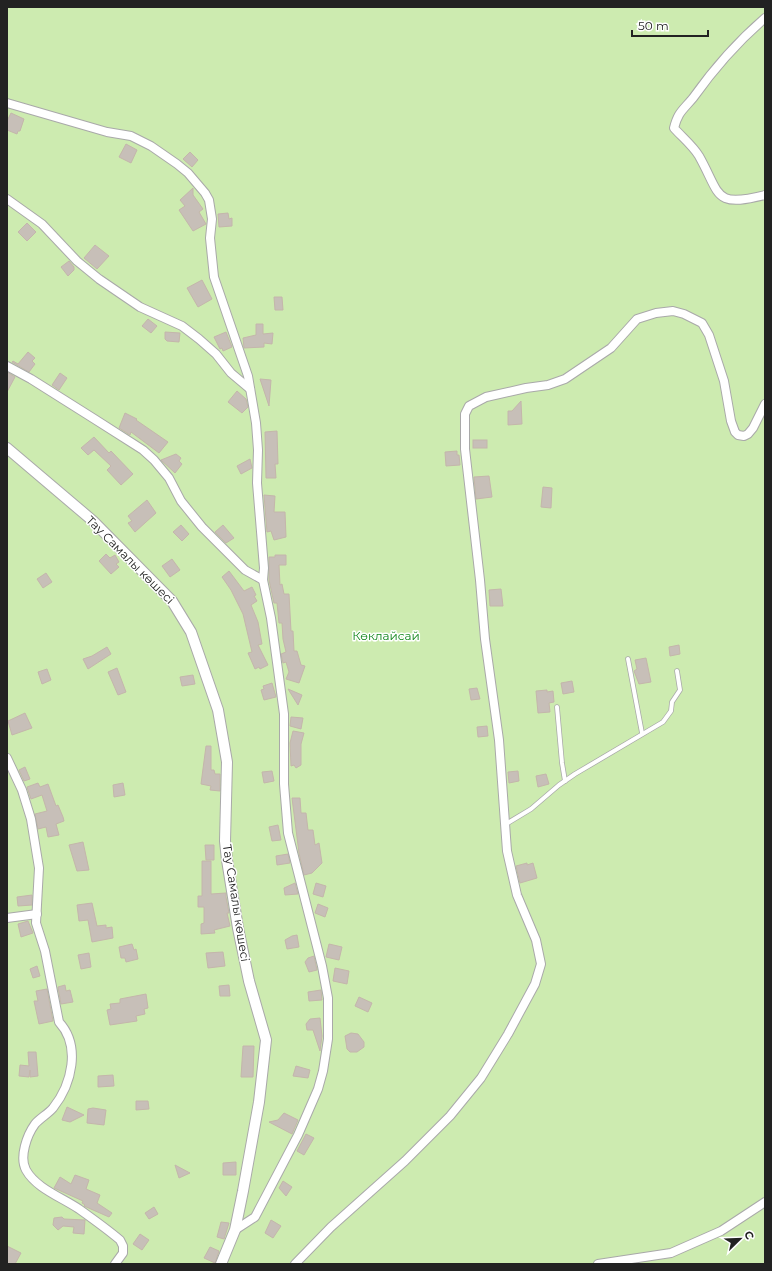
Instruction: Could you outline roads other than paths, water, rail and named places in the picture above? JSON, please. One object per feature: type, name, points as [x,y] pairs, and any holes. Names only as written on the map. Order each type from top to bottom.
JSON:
[{"type":"street","points":[[765,18],[730,50],[678,115],[674,128],[698,154],[712,184],[721,196],[733,201],[765,195]]},
{"type":"street","points":[[7,103],[107,132],[131,136],[166,156],[195,180],[209,200],[212,219],[210,238],[213,272],[248,376],[258,450],[257,483],[264,568],[263,580],[276,646],[284,714],[284,784],[288,833],[321,960],[328,998],[328,1039],[323,1071],[318,1089],[298,1135],[255,1218],[235,1230]]},
{"type":"street","points":[[7,199],[42,224],[77,261],[99,280],[140,307],[182,326],[199,339],[216,354],[231,373],[250,389]]},
{"type":"street","points":[[295,1264],[331,1227],[405,1161],[450,1116],[481,1078],[508,1034],[535,984],[541,964],[539,951],[531,926],[523,910],[513,881],[507,851],[499,740],[485,639],[480,580],[465,449],[465,414],[468,406],[486,397],[526,388],[548,385],[566,379],[611,348],[637,319],[656,313],[673,311],[684,314],[702,323],[709,335],[724,381],[735,432],[738,435],[744,436],[748,434],[753,428],[765,404]]},
{"type":"street","points":[[7,366],[32,379],[143,450],[154,460],[169,478],[181,501],[202,527],[245,570],[263,580]]},
{"type":"street","name":"Тау Самалы көшесі","points":[[7,448],[93,521],[172,601],[191,632],[218,710],[227,762],[225,841],[227,860],[238,928],[249,981],[266,1040],[252,1147],[235,1230],[221,1264]]},
{"type":"street","points":[[7,758],[22,790],[31,819],[39,868],[37,929],[45,951],[59,1022],[66,1029],[70,1041],[73,1060],[65,1089],[53,1108],[35,1124],[25,1145],[23,1162],[25,1169],[34,1181],[78,1209],[120,1240],[123,1246],[123,1253],[115,1264]]},
{"type":"street","points":[[7,918],[37,914]]},
{"type":"street","points":[[598,1264],[672,1253],[721,1231],[765,1202]]},
{"type":"lane","points":[[628,659],[642,733]]},
{"type":"lane","points":[[505,824],[531,809],[565,781],[642,733],[663,722],[671,711],[672,702],[680,690],[677,671]]},
{"type":"lane","points":[[557,707],[565,781]]},
{"type":"park label","name":"Көклайсай","points":[[386,636]]}]
